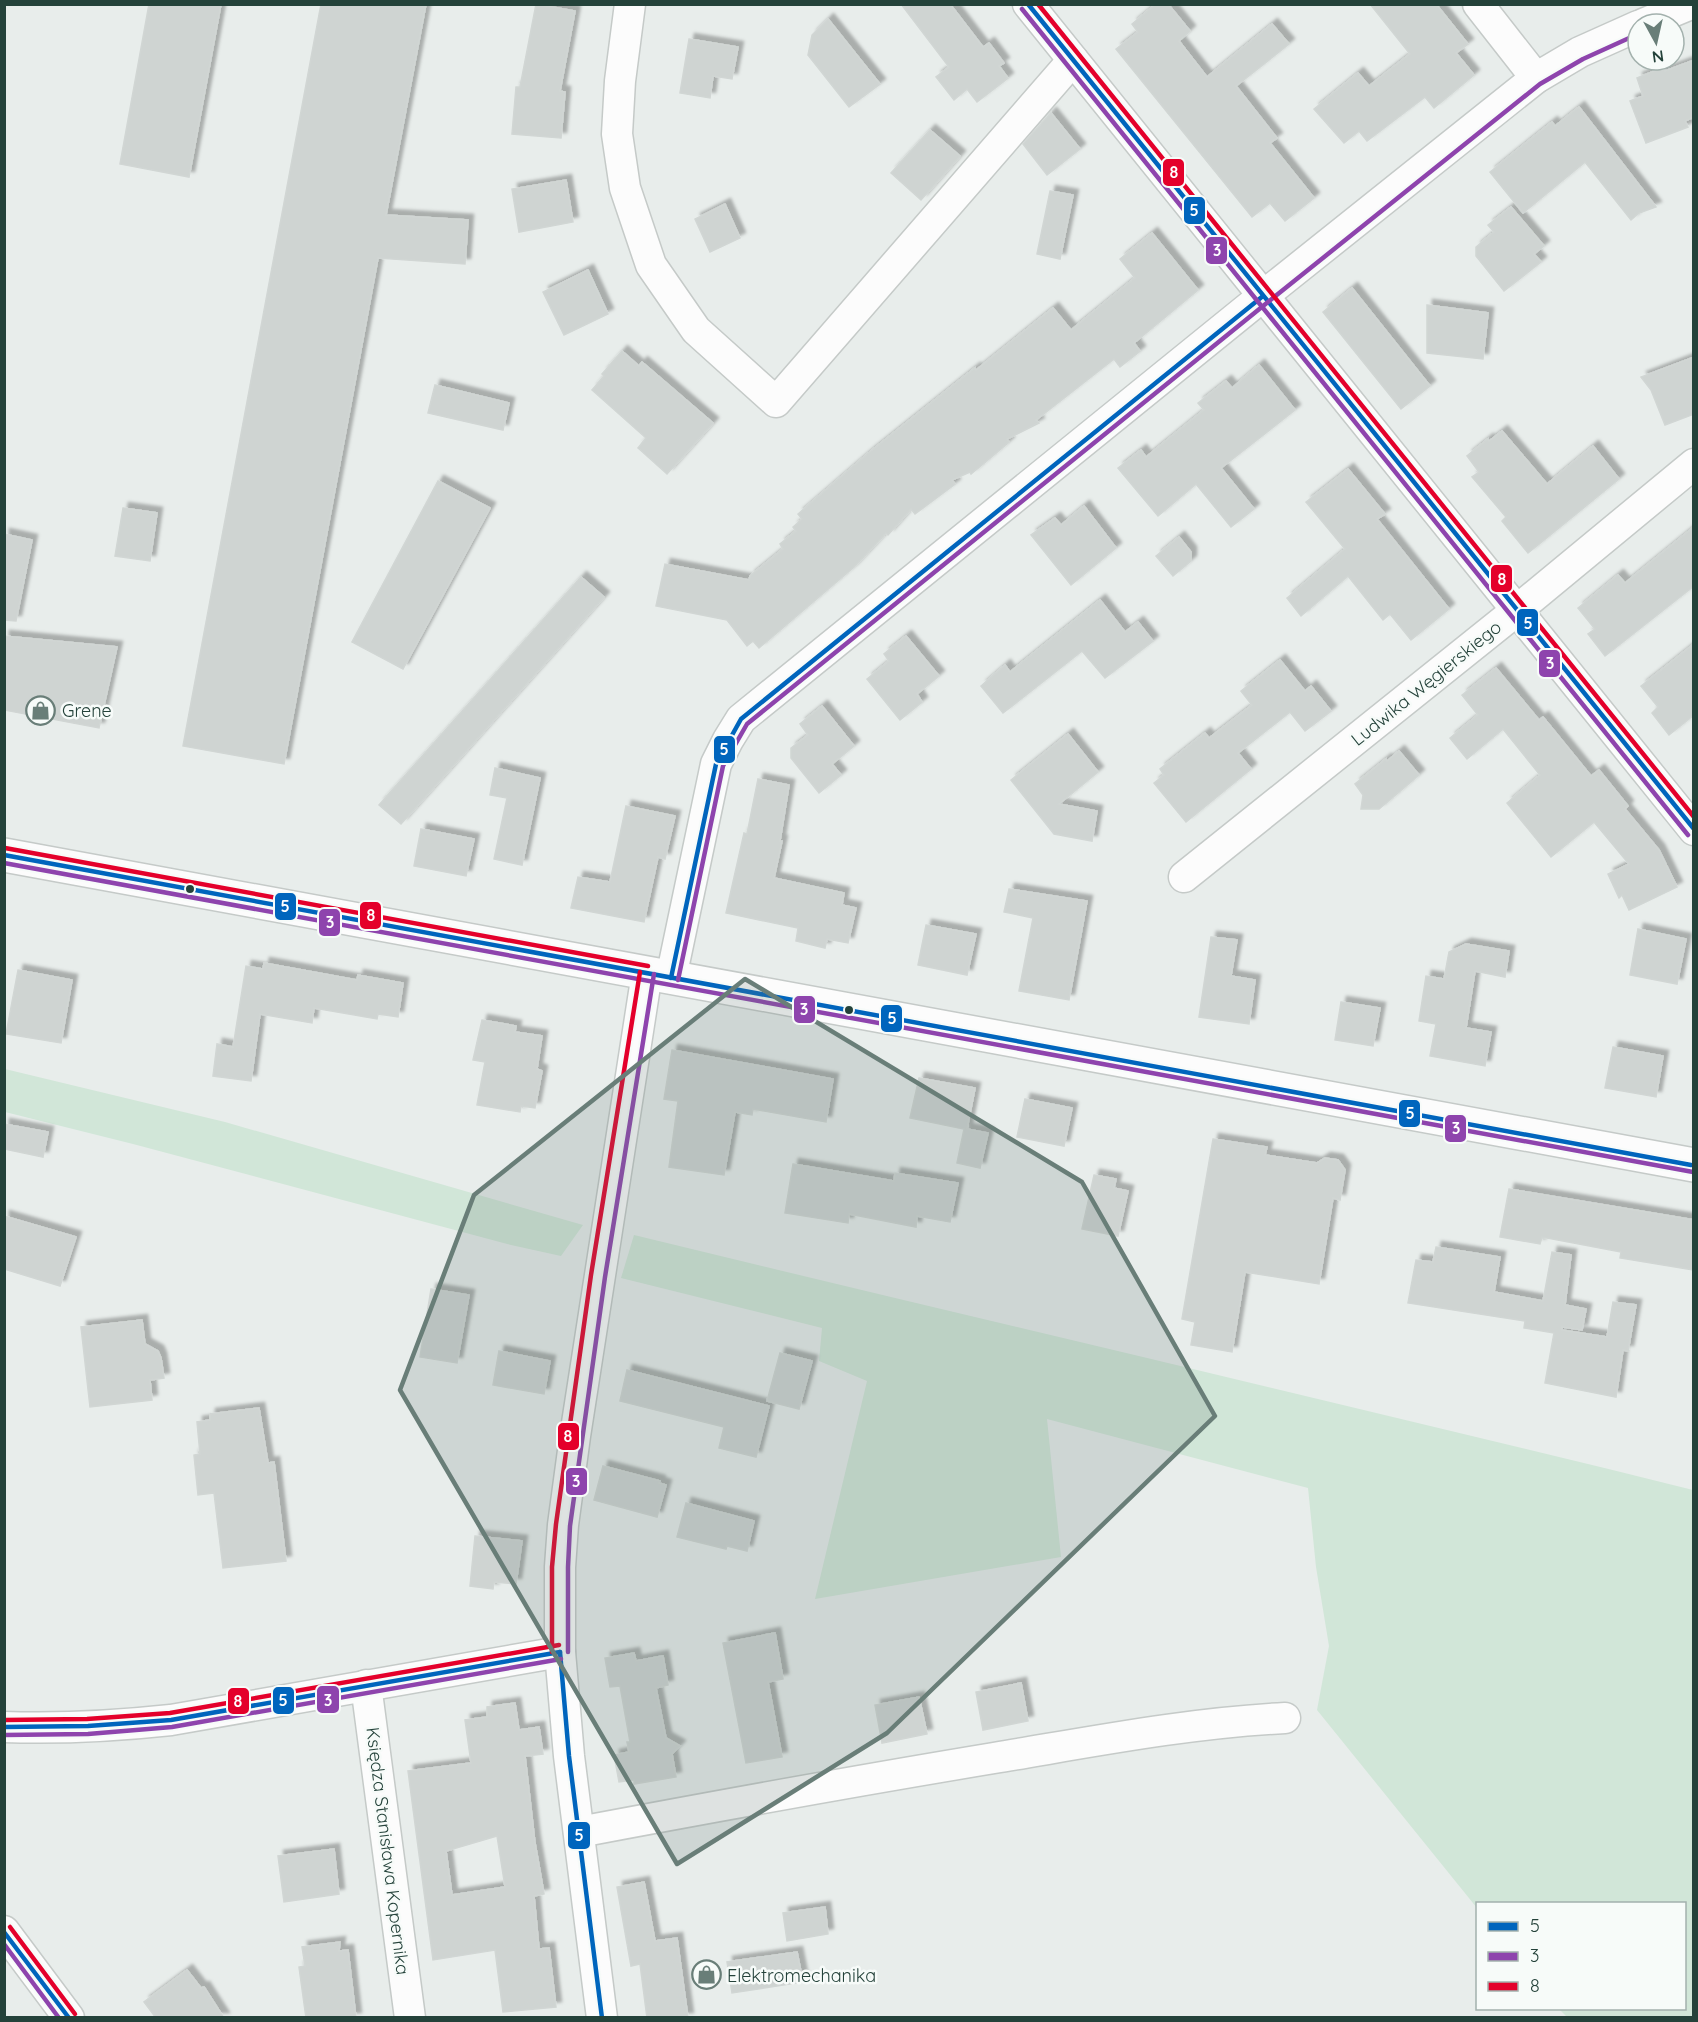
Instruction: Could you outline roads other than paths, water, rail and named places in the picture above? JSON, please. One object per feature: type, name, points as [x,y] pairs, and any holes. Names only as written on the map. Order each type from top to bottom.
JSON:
[{"type":"street","points":[[630,4],[620,81],[617,134],[625,188],[651,265],[696,330],[776,402],[1073,60]]},
{"type":"street","points":[[1028,4],[1694,830]]},
{"type":"street","points":[[1478,4],[1536,78]]},
{"type":"street","points":[[1672,12],[1691,4]]},
{"type":"street","points":[[602,2018],[560,1652],[560,1567],[563,1525],[598,1276],[659,976],[716,764],[728,740],[741,719],[1536,78],[1580,52],[1626,31]]},
{"type":"street","name":"Ludwika Węgierskiego","points":[[1184,878],[1516,611],[1694,464]]},
{"type":"street","points":[[4,855],[659,976],[1693,1160]]},
{"type":"street","points":[[4,1727],[121,1726],[171,1720],[560,1652]]},
{"type":"street","name":"Księdza Stanisława Kopernika","points":[[366,1685],[410,2018]]},
{"type":"street","points":[[579,1832],[771,1796],[1142,1733],[1228,1721],[1285,1718]]},
{"type":"street","points":[[4,1931],[69,2018]]},
{"type":"place","name":"Grene","points":[[41,710]]},
{"type":"place","name":"Elektromechanika","points":[[706,1975]]}]
